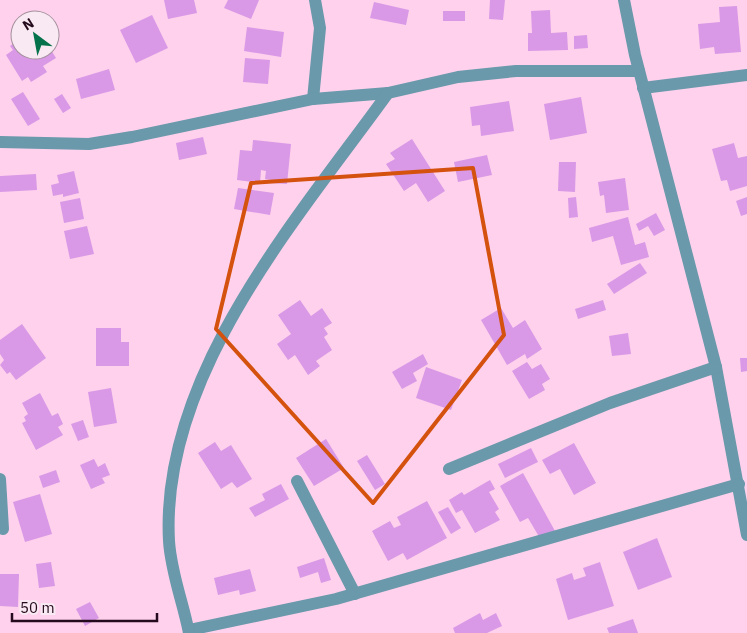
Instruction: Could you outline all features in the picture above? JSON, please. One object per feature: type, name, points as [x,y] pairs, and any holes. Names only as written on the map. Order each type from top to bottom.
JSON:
[{"type":"street","points":[[313,99],[320,28],[315,0]]},
{"type":"street","points":[[624,0],[643,88],[716,367],[747,535]]},
{"type":"street","points":[[0,142],[89,144],[132,137],[313,99],[388,93],[458,77],[516,71],[639,71]]},
{"type":"street","points":[[643,88],[747,75]]},
{"type":"street","points":[[388,93],[268,259],[238,306],[214,351],[194,401],[178,454],[171,498],[169,540],[174,575],[189,632],[355,594],[738,484]]},
{"type":"street","points":[[449,469],[610,403],[716,367]]},
{"type":"street","points":[[0,479],[3,529]]},
{"type":"street","points":[[297,481],[355,594]]},
{"type":"highlighted area","points":[[473,168],[504,335],[373,503],[216,329],[251,183]]},
{"type":"building","points":[[164,0],[194,0],[197,13],[168,19]]},
{"type":"building","points":[[228,0],[259,0],[251,19],[224,8]]},
{"type":"building","points":[[490,0],[505,0],[503,20],[489,19]]},
{"type":"building","points":[[374,2],[409,10],[406,25],[370,18]]},
{"type":"building","points":[[737,6],[741,52],[715,54],[714,47],[700,49],[698,24],[720,22],[719,7]]},
{"type":"building","points":[[550,10],[551,33],[567,32],[568,50],[528,51],[528,33],[532,33],[531,11]]},
{"type":"building","points":[[443,11],[465,11],[465,21],[443,21]]},
{"type":"building","points":[[152,15],[168,48],[136,63],[120,30]]},
{"type":"building","points":[[247,27],[284,32],[281,57],[244,51]]},
{"type":"building","points":[[587,35],[588,48],[574,49],[574,36]]},
{"type":"building","points":[[10,52],[10,60],[53,60],[43,66],[47,72],[31,82],[28,77],[22,81],[6,55]]},
{"type":"building","points":[[245,58],[270,60],[268,84],[243,82]]},
{"type":"building","points":[[109,69],[115,90],[81,99],[76,79]]},
{"type":"building","points":[[23,92],[40,119],[28,126],[11,99]]},
{"type":"building","points":[[62,94],[71,108],[63,113],[54,99]]},
{"type":"building","points":[[581,97],[587,133],[550,140],[544,104]]},
{"type":"building","points":[[509,101],[514,131],[481,136],[480,125],[472,126],[470,107]]},
{"type":"building","points":[[203,137],[207,154],[179,160],[176,143]]},
{"type":"building","points":[[412,139],[445,191],[428,202],[416,183],[404,191],[386,164],[395,159],[390,153]]},
{"type":"building","points":[[253,140],[291,144],[287,184],[271,183],[271,180],[265,179],[266,171],[261,170],[260,183],[237,180],[240,150],[252,151]]},
{"type":"building","points":[[734,143],[738,158],[747,156],[747,186],[730,191],[727,180],[721,181],[712,149]]},
{"type":"building","points":[[487,155],[492,175],[458,182],[454,162]]},
{"type":"building","points":[[559,162],[576,162],[575,192],[558,191]]},
{"type":"building","points":[[74,171],[79,193],[63,197],[63,194],[53,196],[51,185],[59,183],[57,175]]},
{"type":"building","points":[[36,174],[37,190],[0,192],[0,176]]},
{"type":"building","points":[[625,178],[629,210],[606,213],[604,195],[600,196],[598,182]]},
{"type":"building","points":[[238,188],[274,193],[270,215],[234,209]]},
{"type":"building","points":[[576,197],[578,217],[569,218],[568,198]]},
{"type":"building","points":[[747,197],[747,214],[741,216],[736,201]]},
{"type":"building","points":[[80,198],[84,219],[64,223],[60,202]]},
{"type":"building","points":[[656,213],[665,230],[654,236],[648,226],[639,231],[636,224]]},
{"type":"building","points":[[628,217],[635,245],[645,242],[649,257],[621,265],[613,236],[592,242],[589,228]]},
{"type":"building","points":[[87,226],[94,254],[70,259],[64,231]]},
{"type":"building","points":[[640,263],[647,273],[614,294],[607,284]]},
{"type":"building","points":[[300,300],[311,316],[322,308],[332,323],[324,328],[328,334],[324,337],[332,350],[316,361],[320,366],[308,375],[295,355],[288,360],[277,344],[291,334],[278,315]]},
{"type":"building","points":[[603,300],[606,310],[578,319],[575,309]]},
{"type":"building","points":[[501,308],[513,328],[525,320],[542,349],[527,359],[525,354],[507,365],[481,320]]},
{"type":"building","points":[[22,324],[46,358],[16,380],[10,372],[7,374],[0,365],[4,360],[0,354],[0,340]]},
{"type":"building","points":[[96,328],[121,328],[121,342],[129,342],[129,366],[96,366]]},
{"type":"building","points":[[628,333],[631,354],[612,356],[609,336]]},
{"type":"building","points":[[423,354],[428,364],[413,373],[417,381],[402,389],[392,372]]},
{"type":"building","points":[[740,358],[747,358],[747,371],[741,372]]},
{"type":"building","points":[[527,362],[532,369],[541,364],[550,379],[542,384],[545,390],[529,399],[512,371]]},
{"type":"building","points":[[426,367],[462,380],[451,410],[416,398]]},
{"type":"building","points":[[111,388],[117,423],[94,427],[88,392]]},
{"type":"building","points":[[40,393],[52,416],[58,413],[63,424],[58,427],[63,435],[36,450],[22,423],[26,421],[24,417],[28,414],[22,403]]},
{"type":"building","points":[[83,420],[89,437],[78,441],[71,424]]},
{"type":"building","points":[[326,439],[344,468],[314,486],[296,458]]},
{"type":"building","points":[[215,442],[221,451],[231,445],[252,479],[237,488],[232,482],[221,489],[198,453]]},
{"type":"building","points":[[574,443],[596,483],[574,495],[560,469],[550,474],[542,460]]},
{"type":"building","points":[[531,448],[538,462],[505,478],[498,464]]},
{"type":"building","points":[[367,455],[385,484],[375,490],[357,461]]},
{"type":"building","points":[[94,459],[98,467],[105,463],[110,475],[102,478],[105,483],[91,489],[80,465]]},
{"type":"building","points":[[56,470],[60,482],[43,488],[39,476]]},
{"type":"building","points":[[523,473],[555,531],[541,540],[528,518],[520,522],[500,486]]},
{"type":"building","points":[[490,480],[495,489],[489,492],[499,509],[495,512],[500,520],[475,533],[462,510],[456,513],[449,500],[462,492],[464,495]]},
{"type":"building","points":[[281,484],[289,499],[255,517],[249,508],[265,500],[262,494]]},
{"type":"building","points":[[40,494],[52,534],[25,542],[13,502]]},
{"type":"building","points":[[427,501],[447,538],[407,560],[403,553],[388,561],[372,531],[390,521],[394,528],[401,525],[397,517]]},
{"type":"building","points":[[448,507],[461,528],[451,534],[438,512]]},
{"type":"building","points":[[657,538],[672,577],[638,590],[623,552]]},
{"type":"building","points":[[324,558],[331,580],[321,583],[318,572],[300,578],[297,567]]},
{"type":"building","points":[[51,562],[55,586],[39,588],[36,564]]},
{"type":"building","points":[[600,562],[614,606],[568,620],[556,579],[572,573],[574,580],[586,576],[583,568]]},
{"type":"building","points":[[250,569],[256,591],[240,595],[239,590],[218,595],[214,578]]},
{"type":"building","points":[[0,574],[19,574],[18,607],[0,606]]},
{"type":"building","points":[[90,602],[99,618],[85,626],[76,609]]},
{"type":"building","points":[[480,613],[483,620],[496,613],[502,626],[487,633],[455,633],[453,628]]},
{"type":"building","points":[[633,619],[638,633],[609,633],[607,628]]}]
